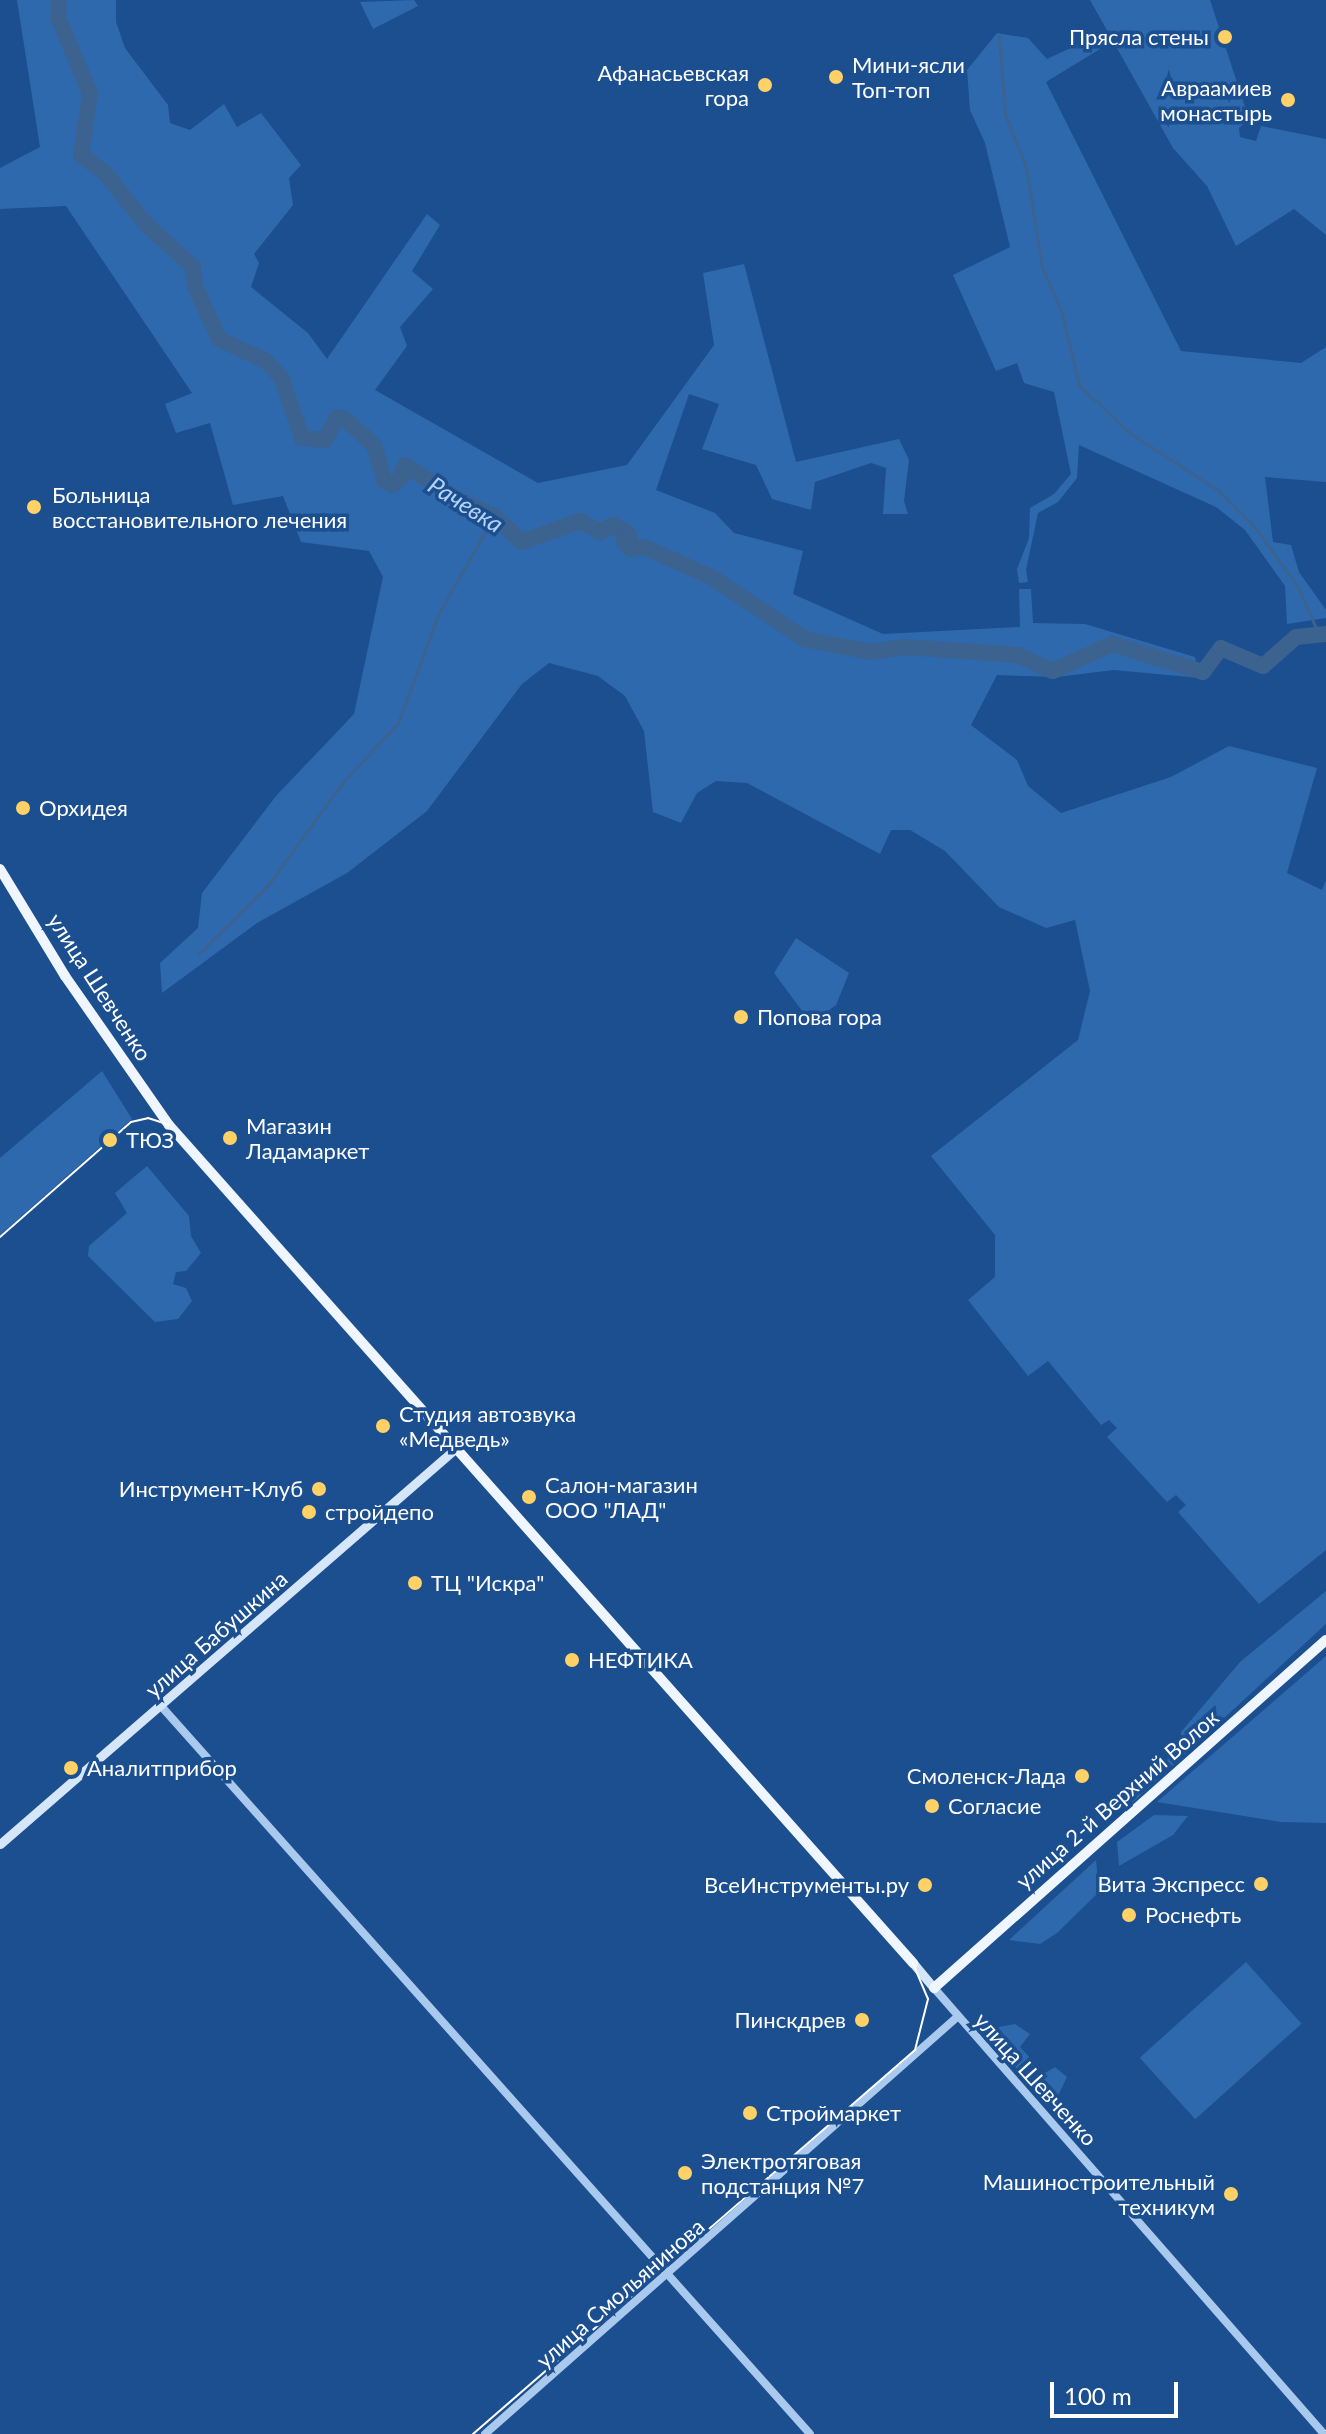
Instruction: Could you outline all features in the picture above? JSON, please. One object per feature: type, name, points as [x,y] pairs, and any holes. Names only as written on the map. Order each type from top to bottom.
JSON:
[{"type":"main road","name":"улица Шевченко","points":[[0,869],[65,976],[169,1125],[934,1988]]},
{"type":"main road","name":"улица Бабушкина","points":[[0,1844],[455,1449]]},
{"type":"main road","name":"улица 2-й Верхний Волок","points":[[934,1988],[1326,1640]]},
{"type":"street","points":[[161,1706],[810,2434]]},
{"type":"street","name":"улица Шевченко","points":[[934,1988],[956,2018],[1324,2434]]},
{"type":"street","name":"улица Смольянинова","points":[[485,2434],[669,2276],[956,2018]]},
{"type":"shaded area","points":[[17,0],[116,0],[116,22],[125,48],[168,105],[170,123],[190,130],[224,104],[237,127],[261,113],[301,165],[289,178],[293,205],[254,254],[259,263],[251,287],[308,333],[327,359],[427,214],[440,225],[412,271],[433,289],[400,327],[407,346],[375,390],[538,483],[627,465],[714,345],[703,273],[744,264],[796,462],[899,439],[909,460],[904,501],[908,514],[883,514],[886,468],[871,463],[815,482],[811,510],[772,499],[756,465],[702,449],[719,404],[689,394],[656,490],[715,513],[734,533],[803,551],[793,594],[883,634],[1020,627],[1019,589],[1031,589],[1033,623],[1085,624],[1195,657],[1200,678],[1114,670],[1057,677],[997,675],[971,725],[1017,760],[1028,786],[1061,813],[1171,777],[1229,746],[1317,768],[1287,873],[1322,890],[1326,880],[1326,1550],[1259,1604],[1178,1512],[1186,1505],[1176,1495],[1167,1502],[1107,1437],[1117,1428],[1109,1420],[1101,1425],[1048,1361],[1028,1376],[968,1300],[995,1277],[995,1235],[931,1156],[1078,1040],[1090,991],[1075,920],[1046,928],[999,907],[945,851],[910,830],[891,830],[880,854],[747,783],[716,781],[697,793],[681,823],[653,812],[644,731],[625,696],[598,676],[549,663],[522,684],[427,811],[347,873],[257,923],[162,993],[160,963],[198,928],[202,893],[276,796],[354,714],[383,577],[369,551],[301,542],[283,496],[233,505],[210,423],[176,433],[165,404],[192,393],[66,206],[0,209],[0,168],[40,147]]},
{"type":"shaded area","points":[[414,0],[418,6],[373,29],[360,2]]},
{"type":"shaded area","points":[[1090,0],[1210,0],[1249,119],[1239,128],[1240,137],[1256,141],[1261,126],[1326,139],[1326,235],[1294,209],[1236,246],[1207,186],[1173,148]]},
{"type":"shaded area","points":[[997,33],[1028,38],[1047,59],[1092,38],[1100,49],[1046,82],[1181,351],[1301,363],[1326,347],[1326,482],[1265,477],[1273,542],[1291,545],[1299,572],[1326,610],[1326,618],[1287,624],[1285,586],[1245,530],[1216,507],[1079,445],[1077,478],[1058,502],[1038,513],[1026,570],[1028,582],[1019,583],[1017,569],[1029,538],[1030,508],[1054,494],[1071,474],[1054,392],[1024,383],[1017,363],[996,371],[953,275],[1010,247],[985,143],[970,110],[967,70]]},
{"type":"shaded area","points":[[796,938],[849,973],[836,1005],[811,1023],[774,973]]},
{"type":"shaded area","points":[[102,1071],[132,1119],[0,1235],[0,1158]]},
{"type":"shaded area","points":[[147,1166],[189,1216],[191,1236],[201,1253],[186,1271],[176,1272],[173,1284],[186,1288],[192,1301],[178,1319],[155,1322],[88,1256],[89,1246],[127,1213],[115,1193]]},
{"type":"shaded area","points":[[1326,1591],[1326,1624],[1132,1803],[1130,1794],[1181,1747],[1181,1732],[1240,1662]]},
{"type":"shaded area","points":[[1326,1656],[1326,1823],[1281,1822],[1157,1802]]},
{"type":"shaded area","points":[[1154,1815],[1188,1816],[1173,1835],[1119,1866],[1117,1842]]},
{"type":"shaded area","points":[[1096,1860],[1099,1892],[1057,1933],[1040,1944],[1009,1940]]},
{"type":"shaded area","points":[[1246,1962],[1302,2024],[1195,2119],[1140,2058]]},
{"type":"shaded area","points":[[1015,2024],[1030,2034],[1020,2047],[1034,2062],[1026,2070],[1035,2079],[1055,2067],[1067,2077],[1056,2100],[1047,2102],[992,2041],[999,2027]]},
{"type":"waterway","name":"Рачевка","points":[[59,0],[58,17],[90,93],[81,155],[105,173],[146,224],[193,267],[195,286],[219,339],[266,361],[281,377],[302,438],[325,440],[337,417],[345,419],[374,445],[384,481],[393,485],[400,479],[405,465],[457,499],[494,516],[522,542],[580,521],[601,532],[613,525],[628,533],[630,538],[624,542],[631,549],[644,547],[711,577],[805,639],[870,652],[904,647],[1018,655],[1053,671],[1112,644],[1203,672],[1221,648],[1263,666],[1296,637],[1326,634]]},
{"type":"waterway","points":[[999,36],[1005,114],[1026,167],[1042,267],[1061,310],[1079,385],[1131,434],[1218,490],[1258,531],[1299,589],[1319,635]]},
{"type":"waterway","points":[[198,954],[268,885],[342,783],[398,723],[439,613],[494,516]]},
{"type":"tram line","points":[[0,1237],[131,1122],[148,1118],[169,1125]]},
{"type":"tram line","points":[[473,2434],[915,2050],[928,1999],[913,1963]]},
{"type":"place","name":"Прясла стены","points":[[1225,37]]},
{"type":"place","name":"Мини-ясли Топ-топ","points":[[836,77]]},
{"type":"place","name":"Афанасьевская гора","points":[[765,85]]},
{"type":"place","name":"Авраамиев монастырь","points":[[1288,100]]},
{"type":"place","name":"Больница восстановительного лечения","points":[[34,507]]},
{"type":"place","name":"Орхидея","points":[[23,808]]},
{"type":"place","name":"Попова гора","points":[[741,1017]]},
{"type":"place","name":"Магазин Ладамаркет","points":[[230,1138]]},
{"type":"place","name":"ТЮЗ","points":[[110,1140]]},
{"type":"place","name":"Студия автозвука «Медведь»","points":[[383,1426]]},
{"type":"place","name":"Инструмент-Клуб","points":[[319,1489]]},
{"type":"place","name":"Салон-магазин ООО \"ЛАД\"","points":[[529,1497]]},
{"type":"place","name":"стройдепо","points":[[309,1512]]},
{"type":"place","name":"ТЦ \"Искра\"","points":[[415,1583]]},
{"type":"place","name":"НЕФТИКА","points":[[572,1660]]},
{"type":"place","name":"Аналитприбор","points":[[71,1768]]},
{"type":"place","name":"Смоленск-Лада","points":[[1082,1776]]},
{"type":"place","name":"Согласие","points":[[932,1806]]},
{"type":"place","name":"Вита Экспресс","points":[[1261,1884]]},
{"type":"place","name":"ВсеИнструменты.ру","points":[[925,1885]]},
{"type":"place","name":"Роснефть","points":[[1129,1915]]},
{"type":"place","name":"Пинскдрев","points":[[862,2020]]},
{"type":"place","name":"Строймаркет","points":[[750,2113]]},
{"type":"place","name":"Электротяговая подстанция №7","points":[[685,2173]]},
{"type":"place","name":"Машиностроительный техникум","points":[[1231,2194]]}]
